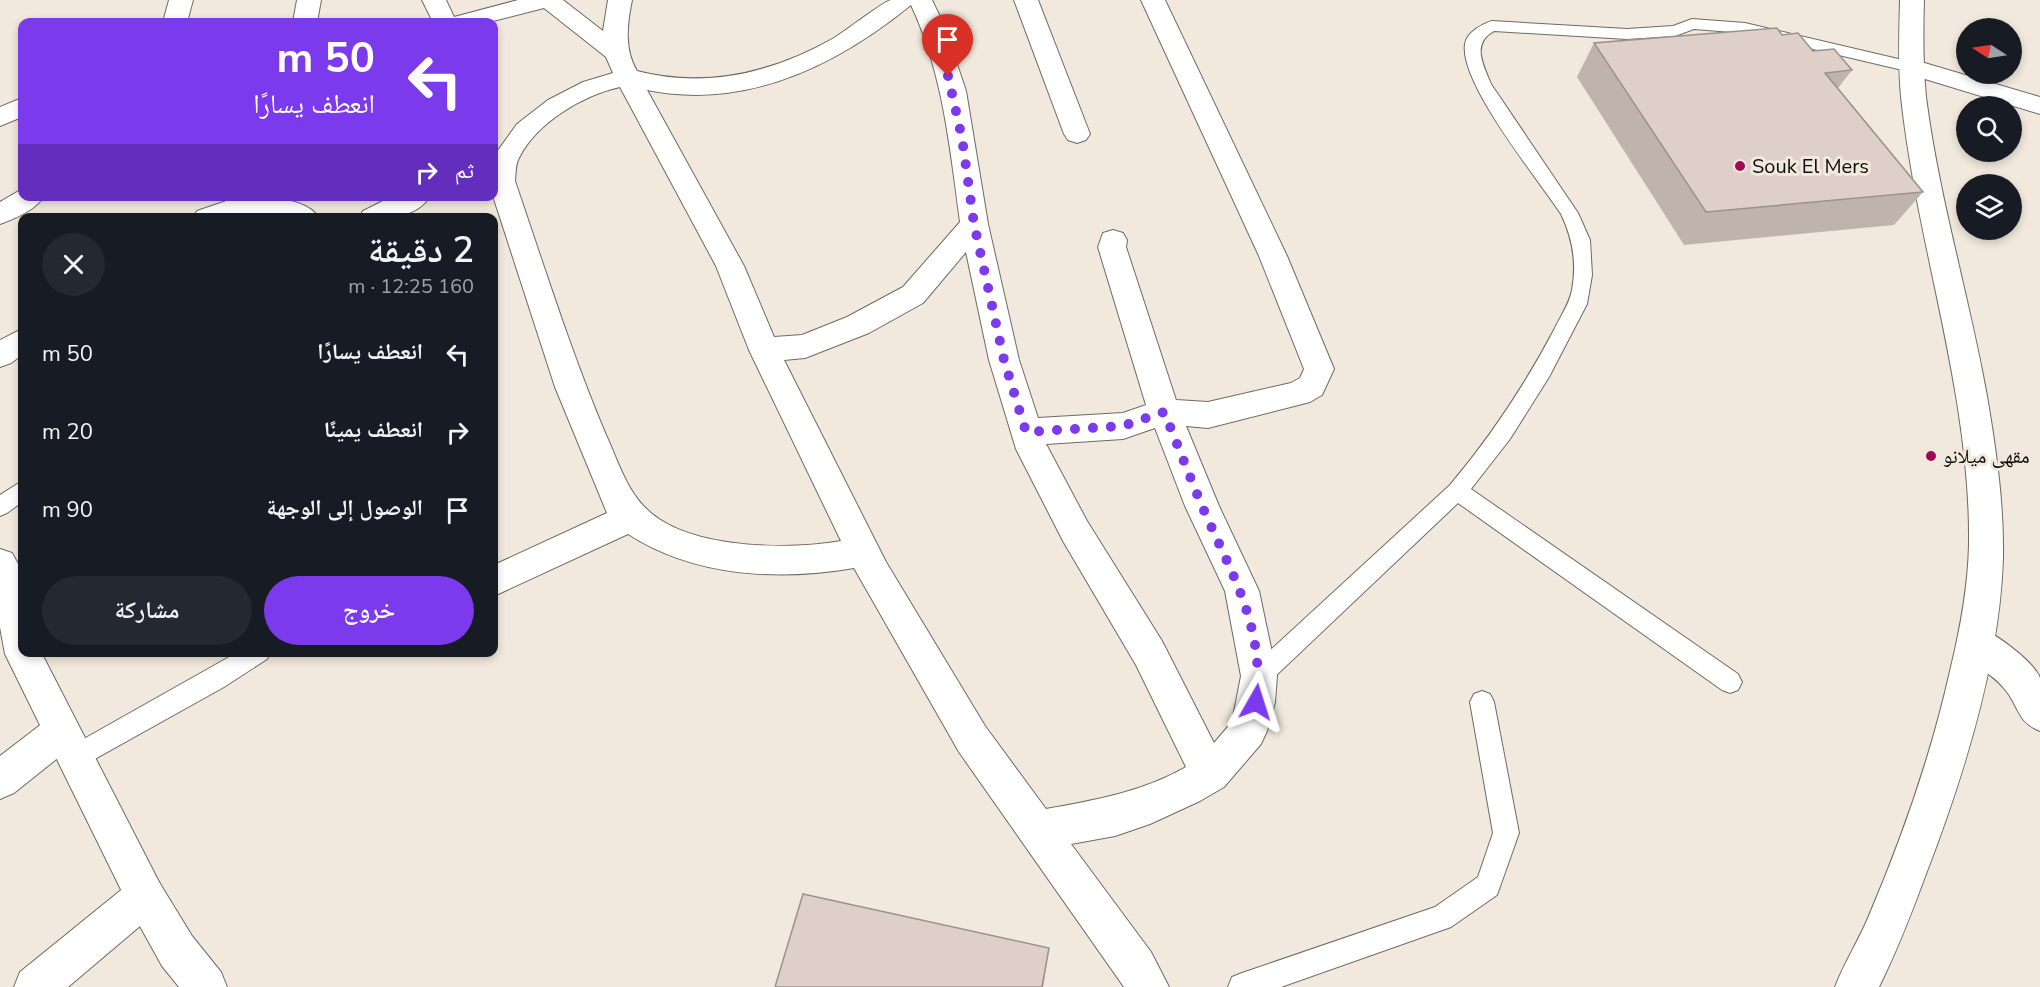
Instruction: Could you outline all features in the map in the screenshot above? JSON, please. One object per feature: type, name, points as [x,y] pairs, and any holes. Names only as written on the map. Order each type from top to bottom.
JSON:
[{"type":"street","points":[[176,18],[181,0]]},
{"type":"street","points":[[306,18],[309,0]]},
{"type":"street","points":[[434,0],[443,18]]},
{"type":"street","points":[[485,18],[515,7],[549,0],[622,65],[681,87],[703,88],[734,85],[759,79],[808,61],[834,49],[903,0]]},
{"type":"street","points":[[620,0],[614,37],[622,65],[730,266],[764,350],[864,552],[972,739],[1136,966],[1148,987]]},
{"type":"street","points":[[920,0],[932,25],[953,91],[974,224],[1004,360],[1026,432],[1051,487],[1149,653],[1210,774]]},
{"type":"street","points":[[1026,0],[1077,134]]},
{"type":"street","points":[[1026,432],[1123,426],[1164,412],[1208,415],[1299,393],[1311,386],[1320,369],[1273,256],[1153,0]]},
{"type":"street","points":[[1856,987],[1866,969],[1919,843],[1941,779],[1966,684],[1982,608],[1986,546],[1982,476],[1968,377],[1918,131],[1911,67],[1912,0]]},
{"type":"street","points":[[622,65],[550,110],[517,141],[499,162],[506,197],[570,387],[620,505],[630,518],[643,528],[669,540],[704,551],[758,559],[810,561],[864,552]]},
{"type":"street","points":[[1911,67],[2040,106]]},
{"type":"street","points":[[0,118],[18,107]]},
{"type":"street","points":[[0,214],[22,201]]},
{"type":"street","points":[[383,213],[407,201]]},
{"type":"street","points":[[222,213],[248,204],[270,205],[291,213]]},
{"type":"street","points":[[764,350],[805,346],[858,325],[913,295],[974,224]]},
{"type":"street","points":[[1037,830],[1115,816],[1150,805],[1210,774],[1248,730],[1256,702],[1259,676],[1242,591],[1202,506],[1164,412],[1112,247],[1113,240]]},
{"type":"street","points":[[0,355],[18,343]]},
{"type":"street","points":[[498,579],[630,518]]},
{"type":"street","points":[[3,575],[18,637]]},
{"type":"street","points":[[1975,641],[2019,678],[2040,713]]},
{"type":"street","points":[[24,657],[145,896],[177,951],[206,987]]},
{"type":"street","points":[[0,780],[68,745]]},
{"type":"street","points":[[35,987],[145,896]]},
{"type":"lane","points":[[1259,676],[1457,491],[1493,446],[1536,384],[1579,301],[1583,267],[1579,233],[1564,203],[1496,106],[1475,68],[1472,45],[1478,36],[1492,26],[1627,34],[1675,31],[1692,24],[1745,28],[1911,67]]},
{"type":"lane","points":[[1457,491],[1730,682]]},
{"type":"lane","points":[[0,507],[18,493]]},
{"type":"lane","points":[[68,745],[216,679],[251,657]]},
{"type":"lane","points":[[1242,987],[1442,918],[1488,886],[1506,832],[1482,702]]},
{"type":"building","name":"Souk El Mers","points":[[1777,28],[1782,35],[1798,33],[1813,51],[1834,49],[1852,70],[1825,73],[1923,192],[1706,212],[1594,43]]},
{"type":"building","points":[[803,894],[1049,948],[1042,987],[775,987]]},
{"type":"place","name":"Souk El Mers","points":[[1740,166]]},
{"type":"place","name":"مقهى ميلانو","points":[[1931,456]]},
{"type":"route","points":[[948,76],[962,138],[974,224],[983,255],[1004,360],[1026,432],[1123,426],[1164,412],[1202,506],[1242,591],[1259,676],[1256,702]]}]
